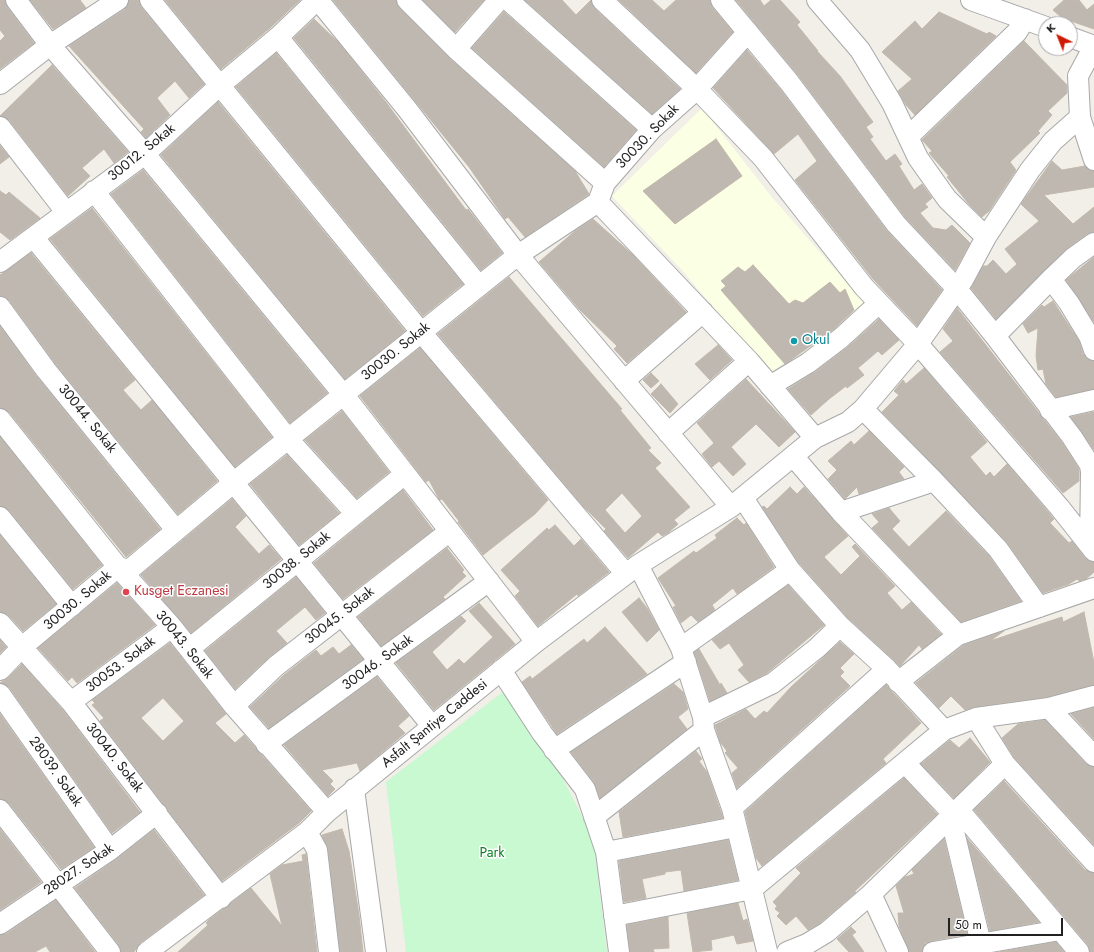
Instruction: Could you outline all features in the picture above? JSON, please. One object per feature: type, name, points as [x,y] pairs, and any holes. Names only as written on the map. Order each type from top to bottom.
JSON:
[{"type":"street","points":[[16,0],[50,45],[145,154],[343,394],[536,642]]},
{"type":"street","points":[[0,84],[50,45],[92,6],[118,0]]},
{"type":"street","points":[[150,0],[421,332],[632,569],[684,655],[734,818],[752,889],[764,952]]},
{"type":"street","points":[[318,0],[407,109],[518,255],[624,382],[668,433],[737,502],[790,570],[840,626],[892,675],[944,730]]},
{"type":"street","name":"30012. Sokak","points":[[1,260],[34,238],[66,212],[145,154],[219,86],[278,37],[318,0]]},
{"type":"street","points":[[407,0],[456,49],[605,183]]},
{"type":"street","points":[[456,49],[499,0]]},
{"type":"street","points":[[508,0],[652,129]]},
{"type":"street","points":[[602,0],[697,88],[763,158],[878,304],[918,344],[1060,508],[1092,549]]},
{"type":"street","points":[[721,0],[789,82],[896,224],[957,289],[1072,437],[1090,464],[1092,549]]},
{"type":"street","points":[[817,0],[860,50],[892,104],[918,158],[947,199],[986,237]]},
{"type":"street","points":[[970,0],[1011,6],[1025,19],[1038,24]]},
{"type":"street","points":[[908,137],[1017,32],[1025,19]]},
{"type":"street","name":"30030. Sokak","points":[[0,670],[22,647],[118,567],[129,570],[233,483],[518,255],[598,202],[605,183],[652,129],[697,88],[748,32]]},
{"type":"street","points":[[278,37],[479,286]]},
{"type":"street","points":[[1078,40],[1094,46],[1078,76],[1080,117],[1094,160]]},
{"type":"street","name":"Asfalt Şantiye Caddesi","points":[[147,952],[307,832],[327,812],[354,789],[501,670],[632,569],[737,502],[815,438],[848,422],[863,409],[918,344],[957,289],[986,237],[1030,170],[1052,141],[1080,117]]},
{"type":"street","points":[[0,127],[66,212]]},
{"type":"street","points":[[94,191],[288,439],[355,513]]},
{"type":"street","points":[[598,202],[749,361],[815,438]]},
{"type":"street","points":[[34,238],[432,726]]},
{"type":"street","points":[[995,336],[1073,258],[1094,244]]},
{"type":"street","points":[[1051,279],[1069,303],[1089,336],[1094,350]]},
{"type":"street","points":[[770,386],[808,363],[841,338],[878,304]]},
{"type":"street","name":"30044. Sokak","points":[[0,307],[46,370],[176,530]]},
{"type":"street","points":[[624,382],[703,312]]},
{"type":"street","points":[[668,433],[749,361]]},
{"type":"street","points":[[1050,410],[1094,400]]},
{"type":"street","points":[[863,409],[934,480],[998,550],[1039,607]]},
{"type":"street","name":"30043. Sokak","points":[[0,419],[118,567],[172,628],[266,744],[327,812]]},
{"type":"street","points":[[793,456],[841,512],[958,635]]},
{"type":"street","name":"30038. Sokak","points":[[189,649],[405,474]]},
{"type":"street","points":[[841,512],[934,480]]},
{"type":"street","points":[[0,517],[72,606]]},
{"type":"street","name":"30045. Sokak","points":[[234,706],[276,666],[450,531]]},
{"type":"street","points":[[554,750],[684,655],[790,570]]},
{"type":"street","name":"30046. Sokak","points":[[266,744],[489,581]]},
{"type":"street","points":[[606,852],[734,818],[892,675],[958,635],[1094,588]]},
{"type":"street","name":"30040. Sokak","points":[[0,623],[71,702],[221,898]]},
{"type":"street","points":[[594,817],[704,724],[773,683],[817,648],[840,626]]},
{"type":"street","name":"30053. Sokak","points":[[71,702],[172,628]]},
{"type":"street","points":[[501,670],[554,750],[585,789],[606,852],[619,952]]},
{"type":"street","name":"28039. Sokak","points":[[0,694],[110,850]]},
{"type":"street","points":[[614,916],[752,889],[944,730],[976,718],[1049,708],[1094,696]]},
{"type":"street","points":[[1049,708],[1094,756]]},
{"type":"street","points":[[976,718],[1005,764],[1094,862]]},
{"type":"street","points":[[905,763],[955,815],[1079,952]]},
{"type":"street","points":[[787,952],[807,944],[827,932],[872,894],[955,815],[1005,764]]},
{"type":"street","points":[[354,789],[376,952]]},
{"type":"street","points":[[0,811],[110,952]]},
{"type":"street","name":"28027. Sokak","points":[[0,924],[110,850],[157,814]]},
{"type":"street","points":[[955,815],[982,948]]},
{"type":"street","points":[[307,832],[317,850],[326,951]]},
{"type":"street","points":[[872,894],[898,952]]},
{"type":"street","points":[[933,952],[982,948],[1060,930]]},
{"type":"shaded area","points":[[702,108],[771,196],[865,304],[770,373],[680,268],[612,196]]},
{"type":"green space","name":"Park","points":[[504,691],[560,773],[593,838],[607,952],[406,952],[386,782]]},
{"type":"building","points":[[0,0],[5,0],[7,7],[34,43],[0,69],[0,41],[5,36],[0,30]]},
{"type":"building","points":[[30,0],[80,0],[86,8],[53,29]]},
{"type":"building","points":[[129,0],[139,0],[141,7],[204,84],[189,98],[175,81],[157,98],[170,115],[146,138],[141,132],[144,129],[69,46],[124,10]]},
{"type":"building","points":[[165,0],[300,0],[270,28],[221,69]]},
{"type":"building","points":[[333,0],[396,0],[399,8],[448,57],[575,171],[589,194],[525,237],[508,217],[505,219],[469,167]]},
{"type":"building","points":[[423,0],[484,0],[455,32]]},
{"type":"building","points":[[525,0],[562,0],[576,15],[591,0],[594,8],[680,89],[652,114]]},
{"type":"building","points":[[619,0],[652,0],[664,11],[676,0],[710,0],[712,7],[733,32],[696,73]]},
{"type":"building","points":[[736,0],[760,0],[764,6],[771,0],[780,0],[800,22],[797,25],[817,51],[840,76],[873,122],[866,127],[873,137],[870,139],[886,161],[895,154],[902,164],[899,166],[914,190],[922,184],[932,198],[925,204],[928,207],[920,213],[933,228],[946,230],[952,225],[970,243],[955,270],[905,217],[798,75]]},
{"type":"building","points":[[1064,0],[1079,0],[1087,10],[1094,4],[1094,29],[1078,24],[1078,16],[1060,16],[1053,10]]},
{"type":"building","points":[[504,12],[636,130],[604,167],[472,48]]},
{"type":"building","points":[[939,12],[987,34],[989,32],[996,36],[915,115],[906,105],[898,91],[912,79],[882,52],[915,21],[922,29]]},
{"type":"building","points":[[314,19],[339,43],[385,101],[466,210],[468,209],[502,253],[481,270],[294,38]]},
{"type":"building","points":[[1024,41],[1067,85],[1067,93],[1048,111],[1052,115],[1038,131],[1040,133],[1010,162],[1016,170],[989,211],[982,217],[968,203],[947,177],[949,176],[929,153],[932,151],[922,140]]},
{"type":"building","points":[[747,50],[780,89],[887,231],[942,290],[917,326],[873,279],[795,180],[817,161],[798,134],[774,154],[713,88]]},
{"type":"building","points":[[276,53],[463,284],[423,316],[236,87]]},
{"type":"building","points":[[52,65],[128,152],[114,163],[104,149],[82,168],[90,176],[68,196],[9,120],[0,116]]},
{"type":"building","points":[[218,102],[405,331],[345,379],[161,155]]},
{"type":"building","points":[[716,139],[742,176],[675,224],[643,191]]},
{"type":"building","points":[[0,146],[9,157],[0,164]]},
{"type":"building","points":[[1052,161],[1062,170],[1085,166],[1094,171],[1094,187],[1044,195],[1073,224],[1094,207],[1094,232],[1087,234],[1065,250],[996,319],[971,288],[983,266],[987,266],[993,260],[1006,274],[1017,264],[1005,249],[1039,221],[1021,204]]},
{"type":"building","points":[[143,170],[327,393],[290,423],[111,194]]},
{"type":"building","points":[[0,191],[6,195],[9,192],[40,218],[10,240],[0,232]]},
{"type":"building","points":[[92,208],[272,437],[235,467],[50,239]]},
{"type":"building","points":[[593,219],[633,255],[686,312],[627,363],[614,349],[617,346],[579,309],[539,262],[575,231]]},
{"type":"building","points":[[31,253],[135,380],[123,390],[141,410],[152,400],[217,481],[178,514],[55,363],[9,300],[0,296],[0,275]]},
{"type":"building","points":[[1094,257],[1094,322],[1066,280]]},
{"type":"building","name":"Okul","points":[[753,265],[789,304],[795,300],[803,303],[830,282],[840,293],[845,289],[854,310],[834,329],[785,364],[721,290],[726,286],[721,281],[738,267],[745,272]]},
{"type":"building","points":[[509,277],[622,409],[620,410],[651,448],[648,450],[661,463],[655,468],[690,507],[674,520],[678,524],[662,536],[658,532],[628,558],[604,531],[606,529],[583,506],[438,334]],"holes":[[[622,493],[642,516],[625,533],[605,510]]]},
{"type":"building","points":[[1053,301],[1079,341],[1083,354],[1087,359],[1094,361],[1094,389],[1056,397],[1046,384],[1043,369],[1038,370],[1036,356],[1038,328],[1028,333],[1023,324],[1042,305],[1044,307]]},
{"type":"building","points":[[957,308],[1063,444],[1079,469],[1079,481],[1063,493],[940,352],[953,341],[943,329]]},
{"type":"building","points":[[879,319],[899,340],[882,355],[878,351],[858,368],[864,375],[847,388],[846,386],[811,415],[788,389],[815,372],[848,347]]},
{"type":"building","points":[[0,326],[37,377],[160,529],[126,557],[9,412],[0,408]]},
{"type":"building","points":[[718,345],[732,360],[710,380],[695,364]]},
{"type":"building","points":[[420,348],[548,500],[535,514],[483,555],[442,499],[439,499],[429,480],[426,482],[360,396]]},
{"type":"building","points":[[924,368],[987,442],[970,457],[986,476],[990,472],[994,477],[1007,464],[1054,519],[1050,523],[1069,543],[1072,541],[1085,558],[1094,562],[1094,572],[1086,579],[1079,581],[1077,579],[1069,584],[1043,593],[1006,541],[882,412],[899,395],[894,391],[903,380],[906,384]]},
{"type":"building","points":[[651,373],[659,381],[651,388],[643,380]]},
{"type":"building","points":[[746,379],[795,432],[779,447],[756,424],[731,447],[746,464],[733,476],[719,461],[712,467],[702,454],[714,443],[697,423]]},
{"type":"building","points":[[661,384],[678,404],[670,413],[651,394]]},
{"type":"building","points":[[342,411],[389,472],[357,498],[305,440]]},
{"type":"building","points":[[1094,412],[1094,450],[1071,417]]},
{"type":"building","points":[[869,431],[904,467],[899,472],[904,479],[859,494],[857,487],[845,499],[828,479],[837,470],[828,461],[851,441],[854,445]]},
{"type":"building","points":[[0,437],[102,565],[73,589],[9,510],[0,506]]},
{"type":"building","points":[[287,455],[339,513],[299,545],[250,484]]},
{"type":"building","points":[[790,487],[797,494],[804,487],[848,536],[824,557],[841,575],[860,556],[852,547],[855,544],[895,586],[887,593],[902,610],[911,602],[941,634],[922,649],[919,645],[900,666],[848,618],[799,563],[762,507],[764,506],[767,509]]},
{"type":"building","points":[[403,490],[433,530],[343,599],[314,563]]},
{"type":"building","points":[[232,499],[246,516],[235,527],[259,554],[269,545],[281,559],[191,633],[141,575]]},
{"type":"building","points":[[889,508],[900,521],[892,529],[909,547],[946,511],[989,556],[1021,601],[961,622],[872,528],[879,522],[872,514]]},
{"type":"building","points":[[737,518],[744,525],[746,523],[774,567],[737,594],[733,588],[712,605],[715,610],[698,622],[691,615],[681,623],[673,607],[676,606],[658,578],[694,551],[696,553],[717,538],[715,535]]},
{"type":"building","points":[[555,525],[574,546],[581,539],[609,572],[578,596],[577,594],[538,626],[515,596],[520,591],[501,570],[547,528],[549,530]]},
{"type":"building","points":[[0,535],[56,604],[23,631],[8,615],[0,612]]},
{"type":"building","points":[[447,548],[464,570],[462,572],[466,576],[443,597],[445,599],[381,646],[358,617]]},
{"type":"building","points":[[296,577],[325,613],[316,620],[305,607],[276,631],[287,643],[268,658],[235,689],[205,651]]},
{"type":"building","points":[[117,583],[155,625],[77,683],[72,677],[68,681],[38,648]]},
{"type":"building","points":[[788,585],[824,625],[767,673],[749,682],[738,670],[744,665],[729,643],[720,649],[712,640]]},
{"type":"building","points":[[639,598],[647,608],[659,630],[647,642],[622,612]]},
{"type":"building","points":[[479,603],[515,644],[434,710],[396,663],[461,616],[466,621],[432,652],[447,670],[459,659],[464,664],[493,637],[469,611]]},
{"type":"building","points":[[1084,612],[1094,663],[1094,685],[1047,697],[974,707],[965,710],[951,696],[939,708],[916,683],[964,645],[1004,631],[990,641],[1062,617],[1063,622]]},
{"type":"building","points":[[605,627],[647,674],[557,734],[522,682],[530,676],[532,679],[584,639],[587,643]]},
{"type":"building","points":[[0,640],[6,647],[0,653]]},
{"type":"building","points":[[840,642],[854,654],[840,668],[844,672],[840,676],[850,686],[737,788],[732,773],[738,768],[725,753],[727,751],[720,742],[715,725],[746,709],[755,719],[764,711],[767,713],[791,687]]},
{"type":"building","points":[[170,643],[226,714],[215,723],[235,743],[244,735],[311,811],[299,823],[222,881],[100,721],[104,718],[92,705],[95,703],[92,700]],"holes":[[[163,698],[184,721],[163,741],[141,718]]]},
{"type":"building","points":[[351,645],[363,659],[269,728],[250,707],[284,675],[316,650],[321,656],[333,647],[339,654]]},
{"type":"building","points":[[699,649],[720,685],[721,683],[727,693],[710,701],[694,652]]},
{"type":"building","points":[[22,664],[62,709],[140,812],[112,833],[9,687],[0,683],[8,678]]},
{"type":"building","points":[[377,677],[409,716],[398,726],[405,733],[360,771],[357,763],[322,770],[333,781],[330,784],[335,789],[328,796],[284,745]]},
{"type":"building","points":[[674,684],[683,692],[688,709],[678,717],[687,729],[600,798],[594,782],[571,752]]},
{"type":"building","points":[[886,685],[921,723],[883,759],[886,763],[762,866],[756,858],[745,812]]},
{"type":"building","points":[[1094,708],[1094,739],[1071,714]]},
{"type":"building","points":[[0,714],[94,847],[61,869],[9,803],[0,799]]},
{"type":"building","points":[[1045,720],[1086,764],[1094,767],[1094,845],[1014,757],[1002,738],[1018,724]]},
{"type":"building","points":[[970,738],[990,762],[954,798],[921,764],[950,740],[959,748]]},
{"type":"building","points":[[696,751],[702,759],[699,761],[707,772],[723,818],[623,837],[619,812]]},
{"type":"building","points":[[904,778],[937,814],[854,892],[856,892],[820,923],[808,930],[796,916],[786,925],[777,916],[780,913],[775,909],[777,906],[773,902],[801,873],[796,868]]},
{"type":"building","points":[[1004,781],[1085,870],[1094,873],[1094,952],[1090,952],[1088,945],[974,810]]},
{"type":"building","points":[[0,829],[41,882],[0,910]]},
{"type":"building","points":[[342,829],[349,851],[363,952],[340,952],[328,849],[322,835]]},
{"type":"building","points":[[154,830],[204,895],[140,943],[134,952],[121,952],[119,945],[75,888],[117,859]]},
{"type":"building","points":[[967,838],[1039,922],[990,931]]},
{"type":"building","points":[[944,839],[967,934],[931,941],[925,943],[922,952],[909,952],[899,926],[898,913],[904,913],[896,886],[905,877],[914,874],[912,870]]},
{"type":"building","points":[[728,840],[738,880],[684,891],[681,870],[665,872],[665,874],[642,879],[646,898],[624,902],[619,861]]},
{"type":"building","points":[[306,854],[317,952],[178,952],[208,925],[206,923],[210,919],[251,888],[282,926],[270,874],[282,865],[303,861],[302,855]]},
{"type":"building","points":[[56,900],[95,952],[50,952],[46,946],[35,952],[0,952],[0,935],[6,934]]},
{"type":"building","points":[[738,903],[743,921],[747,919],[753,941],[737,944],[734,935],[711,940],[712,950],[693,952],[687,913]]},
{"type":"building","points":[[668,917],[669,948],[653,949],[654,952],[630,952],[627,925]]},
{"type":"building","points":[[851,927],[856,932],[852,935],[864,952],[849,952],[837,939]]},
{"type":"building","points":[[1056,942],[1064,952],[1000,952]]},
{"type":"place","name":"Okul","points":[[794,341]]},
{"type":"place","name":"Kusget Eczanesi","points":[[126,592]]}]
